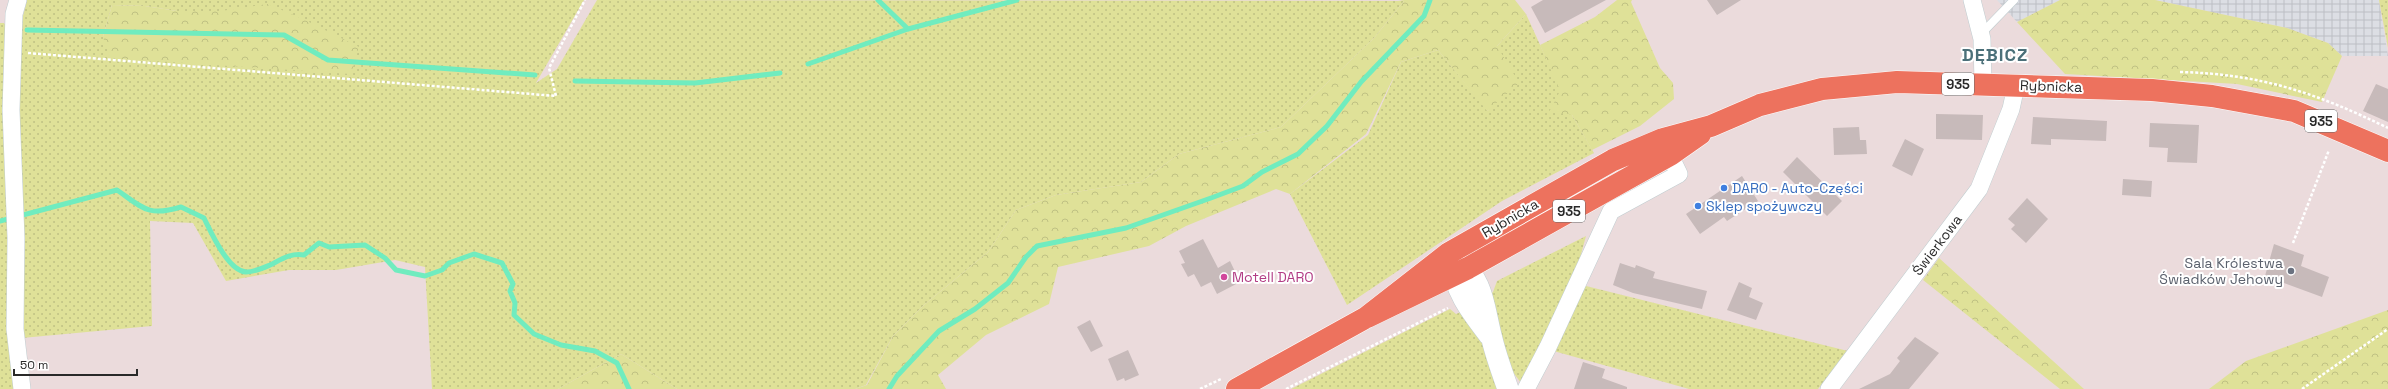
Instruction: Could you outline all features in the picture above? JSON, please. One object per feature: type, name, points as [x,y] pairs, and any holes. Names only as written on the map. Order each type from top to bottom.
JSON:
[{"type":"main road","name":"Rybnicka","points":[[1237,389],[1367,317],[1460,272],[1666,147],[1760,105],[1822,89],[1897,82],[2152,90],[2250,102],[2311,116],[2388,151]]},
{"type":"main road","name":"Rybnicka","points":[[1367,317],[1450,253],[1582,176],[1613,160],[1666,147]]},
{"type":"street","points":[[1972,0],[1981,34],[1983,84]]},
{"type":"street","points":[[11,9],[13,52],[11,110],[16,238],[15,329],[22,389]]},
{"type":"street","name":"Świerkowa","points":[[1829,389],[1979,189],[2011,109],[2016,86]]},
{"type":"street","points":[[1526,389],[1548,347],[1612,211],[1679,174],[1666,147]]},
{"type":"street","points":[[1450,253],[1460,272],[1469,310],[1492,339],[1508,389]]},
{"type":"lane","points":[[1981,34],[2014,0]]},
{"type":"path","points":[[13,52],[556,96],[549,68],[585,0]]},
{"type":"path","points":[[2293,243],[2329,150]]},
{"type":"path","points":[[1286,389],[1444,308],[1450,307]]},
{"type":"path","points":[[2302,389],[2388,329]]},
{"type":"shaded area","points":[[1997,0],[2060,0],[2017,22]]},
{"type":"shaded area","points":[[2155,0],[2379,0],[2388,56],[2342,56],[2328,43],[2287,28]]},
{"type":"green space","points":[[27,0],[584,0],[536,83],[557,69],[597,0],[1404,1],[1374,38],[1281,127],[1179,154],[1141,182],[1056,195],[1016,210],[988,252],[924,305],[893,336],[866,385],[855,389],[677,389],[621,354],[558,389],[432,389],[425,267],[395,260],[336,270],[289,270],[226,281],[193,223],[150,221],[152,326],[22,338],[25,389],[0,389],[0,23],[4,23],[19,46],[20,28]],"holes":[[[112,5],[145,6],[177,11],[221,11],[103,37]]]},
{"type":"green space","points":[[1398,0],[1515,0],[1526,14],[1497,46],[1519,83],[1487,111],[1438,50],[1401,62],[1366,134],[1290,194],[1276,189],[1186,226],[1149,246],[1058,267],[1049,304],[986,335],[938,375],[946,389],[855,389],[867,385],[893,336],[924,305],[988,252],[1016,210],[1056,195],[1141,182],[1179,154],[1281,127],[1374,38],[1404,1]]},
{"type":"green space","points":[[1617,0],[1632,0],[1631,2],[1660,68],[1673,83],[1674,99],[1640,126],[1592,150],[1572,115],[1549,112],[1560,91],[1540,45],[1595,17]]},
{"type":"green space","points":[[2060,0],[2155,0],[2287,28],[2328,43],[2342,56],[2322,102],[2237,84],[2065,74],[2017,22]]},
{"type":"green space","points":[[2379,0],[2388,0],[2388,48]]},
{"type":"green space","points":[[268,4],[305,20],[359,47],[351,74],[110,58],[103,37],[112,5],[145,6],[177,11],[221,11]]},
{"type":"green space","points":[[1526,14],[1572,115],[1594,153],[1502,201],[1347,305],[1290,194],[1368,135],[1401,62],[1438,50],[1488,111],[1497,46]]},
{"type":"green space","points":[[1586,236],[1574,280],[1521,383],[1507,364],[1488,296],[1493,292],[1497,281]]},
{"type":"green space","points":[[1939,258],[2084,389],[2060,389],[1923,280]]},
{"type":"green space","points":[[1582,285],[1848,351],[1818,389],[1689,389],[1550,350]]},
{"type":"green space","points":[[1450,309],[1456,314],[1463,311],[1488,352],[1500,389],[1291,389]]},
{"type":"green space","points":[[2388,310],[2388,389],[2209,389],[2246,361]]},
{"type":"green space","points":[[621,354],[677,389],[558,389]]},
{"type":"building","points":[[1543,0],[1606,0],[1545,33],[1531,7]]},
{"type":"building","points":[[1707,0],[1741,0],[1717,15]]},
{"type":"building","points":[[2376,84],[2388,89],[2388,122],[2363,111]]},
{"type":"building","points":[[1936,114],[1983,115],[1982,140],[1936,139]]},
{"type":"building","points":[[2033,117],[2107,121],[2106,141],[2051,139],[2051,145],[2031,144]]},
{"type":"building","points":[[2150,123],[2199,125],[2197,163],[2167,162],[2168,148],[2149,147]]},
{"type":"building","points":[[1859,127],[1860,140],[1866,140],[1867,154],[1834,155],[1833,128]]},
{"type":"building","points":[[1905,139],[1924,149],[1912,176],[1892,166]]},
{"type":"building","points":[[1797,157],[1842,201],[1827,216],[1783,172]]},
{"type":"building","points":[[1742,176],[1758,201],[1727,221],[1724,217],[1700,234],[1686,214]]},
{"type":"building","points":[[2123,179],[2152,181],[2151,197],[2122,195]]},
{"type":"building","points":[[2027,198],[2048,219],[2026,243],[2011,229],[2015,225],[2008,219]]},
{"type":"building","points":[[1203,239],[1218,268],[1230,261],[1240,282],[1217,294],[1211,282],[1201,287],[1194,274],[1188,277],[1181,264],[1185,263],[1179,251]]},
{"type":"building","name":"Sala Królestwa Świadków Jehowy","points":[[2274,244],[2304,255],[2301,266],[2329,277],[2322,297],[2265,276]]},
{"type":"building","points":[[1620,263],[1635,268],[1636,265],[1655,272],[1653,278],[1707,291],[1702,309],[1633,293],[1613,285]]},
{"type":"building","points":[[1739,282],[1752,288],[1749,297],[1763,303],[1756,320],[1727,310]]},
{"type":"building","points":[[1090,320],[1103,346],[1091,352],[1077,327]]},
{"type":"building","points":[[1915,337],[1939,353],[1909,389],[1859,389],[1890,374],[1900,361],[1897,358]]},
{"type":"building","points":[[1128,350],[1139,375],[1125,381],[1124,378],[1117,381],[1108,359]]},
{"type":"building","points":[[1583,362],[1605,369],[1602,378],[1627,387],[1627,389],[1574,389]]},
{"type":"waterway","points":[[878,0],[908,29]]},
{"type":"waterway","points":[[808,64],[908,29],[1017,0]]},
{"type":"waterway","points":[[889,389],[897,376],[939,331],[975,309],[1008,283],[1026,257],[1037,246],[1126,228],[1243,186],[1262,172],[1298,154],[1327,126],[1361,82],[1424,16],[1430,0]]},
{"type":"waterway","points":[[27,30],[284,35],[328,60],[535,75]]},
{"type":"waterway","points":[[575,81],[695,83],[780,73]]},
{"type":"waterway","points":[[0,221],[117,190],[133,202],[146,209],[161,211],[181,207],[204,218],[221,250],[227,258],[239,270],[246,272],[261,269],[290,256],[304,255],[319,243],[329,247],[365,245],[385,258],[396,270],[425,276],[442,270],[449,263],[474,254],[502,263],[513,284],[510,291],[515,303],[514,315],[534,334],[561,345],[595,351],[617,363],[629,389]]},
{"type":"place","name":"DARO - Auto-Części","points":[[1724,188]]},
{"type":"place","name":"Sklep spożywczy","points":[[1698,206]]},
{"type":"place","name":"Sala Królestwa Świadków Jehowy","points":[[2291,271]]},
{"type":"place","name":"Motell DARO","points":[[1224,277]]},
{"type":"district","name":"DĘBICZ","points":[[1995,54]]}]
